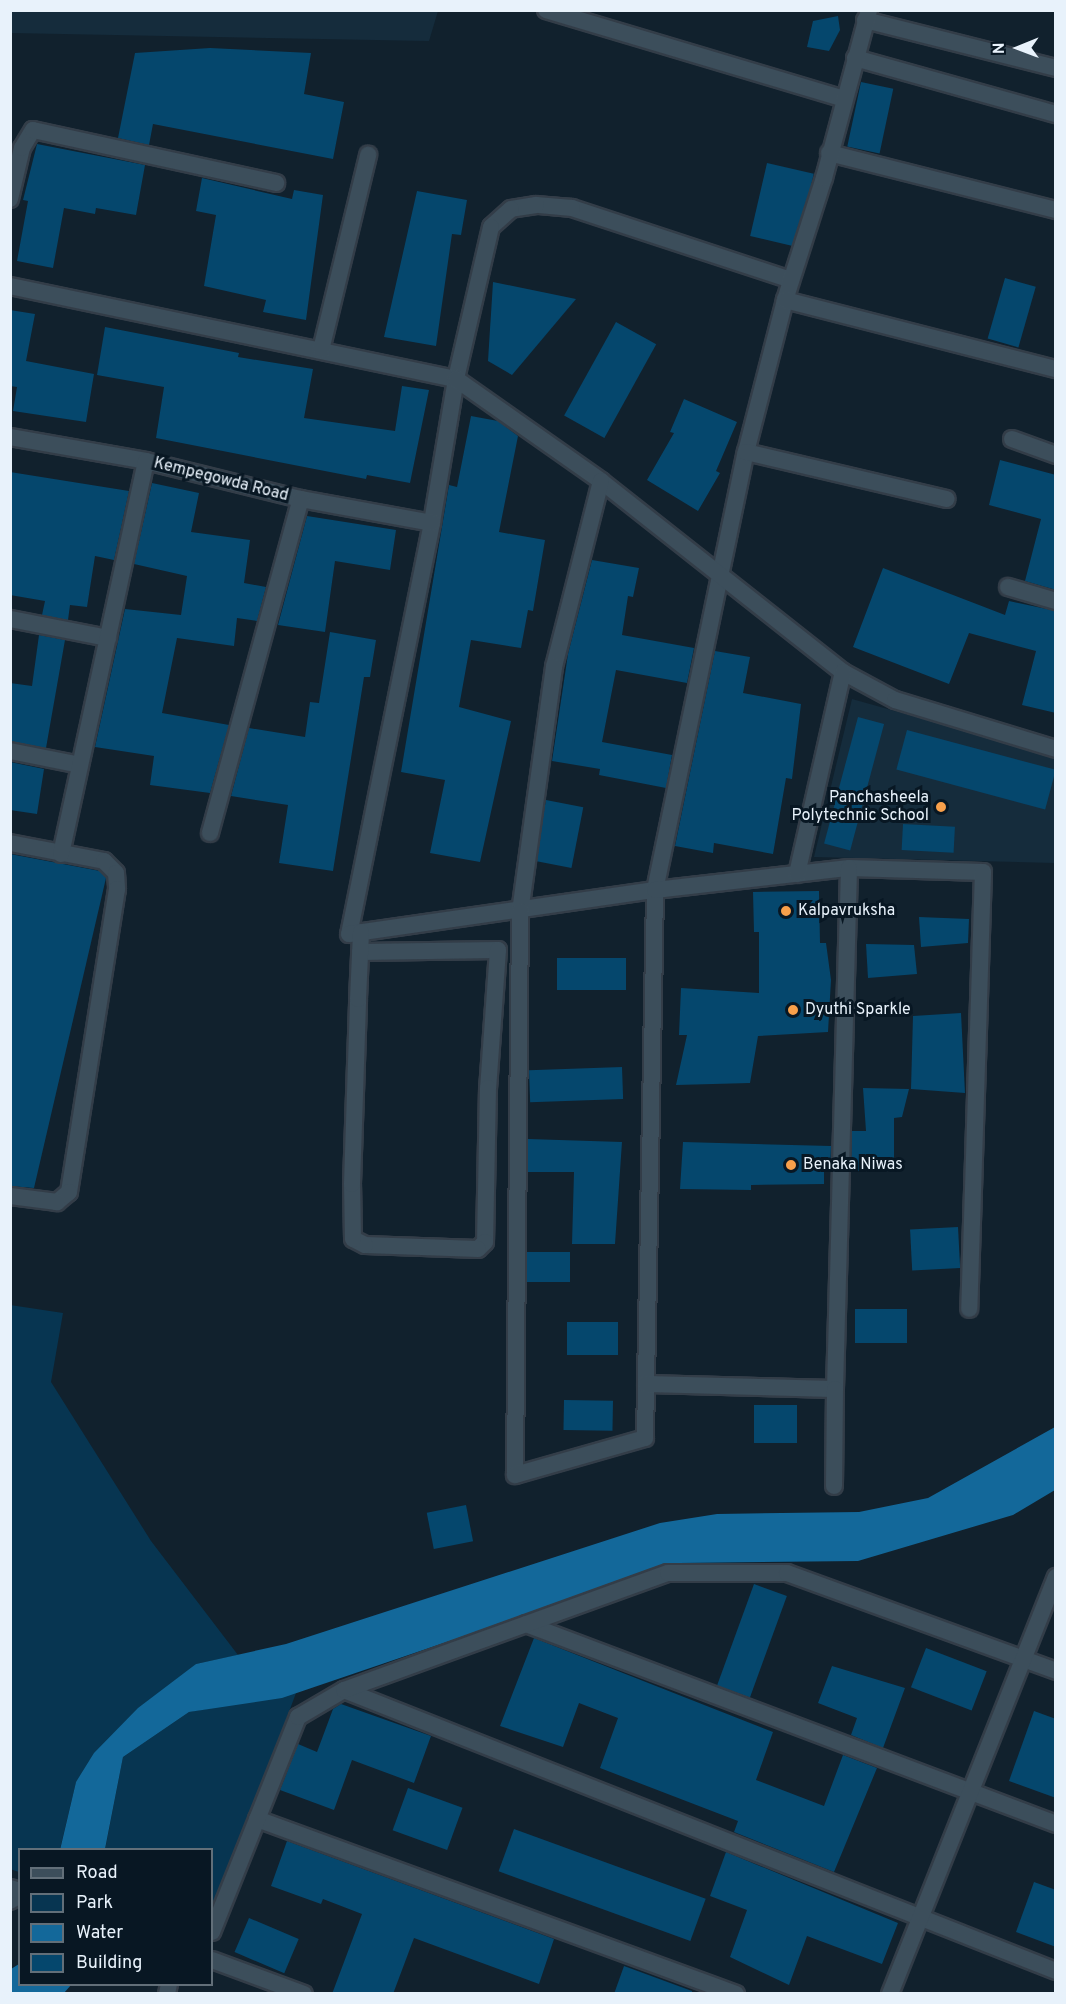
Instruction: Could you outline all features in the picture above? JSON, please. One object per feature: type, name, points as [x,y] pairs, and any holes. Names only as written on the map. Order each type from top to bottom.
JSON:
[{"type":"street","points":[[546,10],[844,99]]},
{"type":"street","points":[[601,481],[554,667],[520,910],[515,1475],[645,1438],[655,890],[746,452],[785,300],[867,15],[1056,68]]},
{"type":"street","points":[[855,58],[1056,114]]},
{"type":"street","points":[[10,199],[22,148],[33,130],[276,183]]},
{"type":"street","points":[[829,153],[1056,210]]},
{"type":"street","points":[[321,350],[368,154]]},
{"type":"street","points":[[791,280],[572,208],[536,205],[511,209],[491,227],[456,379],[432,523],[349,934],[655,890],[849,868],[983,872],[969,1309]]},
{"type":"street","points":[[10,286],[456,379],[601,481],[843,672],[895,700],[1056,749]]},
{"type":"street","points":[[785,300],[1056,369]]},
{"type":"street","name":"Kempegowda Road","points":[[10,437],[146,461],[301,500],[432,523]]},
{"type":"street","points":[[1012,439],[1056,455]]},
{"type":"street","points":[[746,452],[947,499]]},
{"type":"street","points":[[61,854],[146,461]]},
{"type":"street","points":[[210,833],[301,500]]},
{"type":"street","points":[[1008,587],[1056,601]]},
{"type":"street","points":[[10,619],[108,638]]},
{"type":"street","points":[[797,874],[843,672]]},
{"type":"street","points":[[10,752],[80,765]]},
{"type":"street","points":[[10,843],[104,861],[116,873],[117,889],[69,1192],[57,1202],[10,1196]]},
{"type":"street","points":[[834,1486],[849,868]]},
{"type":"street","points":[[360,952],[498,950],[488,1088],[485,1242],[478,1249],[364,1245],[353,1239],[351,1184],[360,952],[361,932]]},
{"type":"street","points":[[646,1384],[835,1389]]},
{"type":"street","points":[[213,1929],[297,1716],[344,1690],[668,1573],[788,1573],[1024,1657],[1056,1671]]},
{"type":"street","points":[[890,1994],[1056,1577]]},
{"type":"street","points":[[526,1624],[1056,1824]]},
{"type":"street","points":[[344,1690],[1056,1971]]},
{"type":"street","points":[[257,1819],[736,1994]]},
{"type":"street","points":[[213,1960],[304,1994]]},
{"type":"shaded area","points":[[11,10],[438,11],[429,41],[11,33]]},
{"type":"shaded area","name":"Panchasheela Polytechnic School","points":[[852,699],[1055,756],[1055,863],[814,857]]},
{"type":"green space","points":[[10,1305],[63,1313],[51,1382],[151,1541],[238,1655],[196,1664],[76,1782],[60,1848],[18,1848],[18,1872],[10,1869]]},
{"type":"green space","points":[[296,1693],[213,1916],[213,1848],[105,1848],[123,1757],[189,1712]]},
{"type":"water","points":[[1055,1427],[1055,1490],[1013,1515],[858,1561],[679,1563],[282,1698],[189,1712],[123,1757],[105,1848],[60,1848],[76,1782],[94,1753],[138,1708],[196,1664],[286,1644],[660,1523],[717,1514],[859,1512],[928,1498]]},
{"type":"water","points":[[18,1965],[18,1986],[70,1986],[64,1993],[11,1993],[11,1969]]},
{"type":"building","points":[[838,16],[840,30],[829,51],[807,47],[813,21]]},
{"type":"building","points":[[210,48],[311,53],[304,94],[344,102],[333,159],[153,124],[149,145],[118,138],[135,53]]},
{"type":"building","points":[[861,82],[893,89],[880,153],[847,147]]},
{"type":"building","points":[[37,144],[145,165],[136,215],[96,208],[95,214],[64,208],[53,268],[17,261],[28,201],[23,200]]},
{"type":"building","points":[[767,163],[814,174],[797,247],[750,236]]},
{"type":"building","points":[[202,178],[292,199],[294,190],[323,195],[306,320],[263,312],[266,300],[204,286],[216,215],[196,211]]},
{"type":"building","points":[[417,191],[467,200],[461,235],[452,234],[436,346],[384,337]]},
{"type":"building","points":[[1005,278],[1036,287],[1018,347],[988,339]]},
{"type":"building","points":[[493,282],[576,299],[512,375],[488,361]]},
{"type":"building","points":[[10,310],[35,314],[26,361],[94,374],[86,422],[13,411],[17,387],[10,386]]},
{"type":"building","points":[[616,322],[656,344],[604,438],[564,416]]},
{"type":"building","points":[[105,327],[239,353],[238,357],[313,369],[304,418],[395,431],[402,386],[429,390],[410,483],[367,475],[366,479],[156,438],[164,387],[97,375]]},
{"type":"building","points":[[684,399],[737,422],[716,471],[720,473],[698,511],[647,480],[674,433],[670,432]]},
{"type":"building","points":[[471,416],[498,421],[518,436],[499,532],[545,540],[533,611],[528,610],[521,648],[471,640],[459,707],[511,721],[480,862],[430,853],[445,780],[401,772],[449,485],[457,487]]},
{"type":"building","points":[[1000,460],[1056,475],[1056,590],[1025,581],[1041,519],[989,505]]},
{"type":"building","points":[[10,472],[129,491],[114,560],[95,556],[87,607],[70,605],[68,620],[42,615],[45,601],[10,595]]},
{"type":"building","points":[[152,483],[199,493],[191,532],[250,540],[244,583],[266,587],[257,621],[237,618],[234,646],[177,638],[162,713],[229,725],[210,793],[150,785],[154,756],[95,747],[125,609],[181,615],[187,576],[134,564]]},
{"type":"building","points":[[307,516],[396,530],[390,570],[335,561],[325,632],[278,625]]},
{"type":"building","points":[[592,560],[639,568],[633,597],[628,596],[622,635],[694,648],[687,683],[616,670],[602,742],[672,755],[666,788],[599,775],[600,769],[552,761],[568,654]]},
{"type":"building","points":[[883,568],[1005,615],[1009,601],[1056,611],[1056,713],[1022,705],[1036,651],[969,633],[949,684],[853,647]]},
{"type":"building","points":[[330,632],[376,640],[370,677],[364,677],[333,871],[279,863],[288,805],[231,796],[249,728],[305,737],[310,702],[319,703]]},
{"type":"building","points":[[39,635],[65,640],[46,748],[10,741],[10,683],[32,686]]},
{"type":"building","points":[[715,651],[750,657],[743,693],[801,704],[792,779],[786,778],[773,854],[714,843],[713,853],[675,846]]},
{"type":"building","points":[[858,717],[884,724],[850,851],[824,844]]},
{"type":"building","points":[[907,730],[1056,770],[1045,809],[896,770]]},
{"type":"building","points":[[10,762],[44,769],[37,814],[10,810]]},
{"type":"building","points":[[546,800],[583,807],[571,868],[534,861]]},
{"type":"building","points":[[903,824],[955,827],[954,853],[902,850]]},
{"type":"building","points":[[10,854],[100,871],[106,878],[34,1188],[10,1186]]},
{"type":"building","points":[[819,891],[820,943],[826,943],[831,980],[828,1032],[758,1036],[750,1083],[676,1085],[687,1035],[679,1035],[681,988],[759,993],[759,932],[754,932],[753,892]]},
{"type":"building","points":[[919,917],[969,919],[968,943],[921,947]]},
{"type":"building","points":[[866,944],[914,945],[917,974],[868,978]]},
{"type":"building","points":[[557,958],[626,958],[626,990],[557,990]]},
{"type":"building","points":[[961,1013],[965,1093],[911,1089],[913,1016]]},
{"type":"building","points":[[622,1067],[623,1099],[530,1102],[529,1070]]},
{"type":"building","points":[[863,1088],[909,1089],[902,1117],[894,1118],[894,1171],[851,1171],[852,1131],[866,1131]]},
{"type":"building","points":[[528,1139],[622,1142],[615,1244],[572,1244],[574,1172],[528,1172]]},
{"type":"building","points":[[683,1142],[831,1146],[830,1171],[824,1171],[824,1184],[751,1185],[751,1190],[680,1189]]},
{"type":"building","points":[[958,1227],[960,1268],[912,1270],[910,1230]]},
{"type":"building","points":[[527,1252],[570,1252],[570,1282],[527,1282]]},
{"type":"building","points":[[855,1309],[907,1309],[907,1343],[855,1343]]},
{"type":"building","points":[[567,1322],[618,1322],[618,1355],[567,1355]]},
{"type":"building","points":[[564,1400],[613,1401],[612,1431],[563,1430]]},
{"type":"building","points":[[754,1405],[797,1405],[797,1443],[754,1443]]},
{"type":"building","points":[[466,1505],[473,1541],[434,1549],[427,1513]]},
{"type":"building","points":[[754,1584],[787,1596],[750,1697],[717,1685]]},
{"type":"building","points":[[534,1638],[773,1732],[756,1780],[824,1806],[843,1755],[877,1768],[834,1872],[734,1832],[738,1821],[600,1768],[618,1718],[579,1703],[563,1747],[500,1726]]},
{"type":"building","points":[[926,1648],[987,1671],[972,1711],[911,1687]]},
{"type":"building","points":[[832,1666],[905,1688],[883,1748],[851,1735],[857,1718],[818,1703]]},
{"type":"building","points":[[341,1704],[431,1736],[414,1783],[352,1760],[334,1810],[280,1790],[298,1744],[317,1752],[333,1709]]},
{"type":"building","points":[[1034,1711],[1056,1719],[1056,1798],[1009,1781]]},
{"type":"building","points":[[408,1788],[463,1808],[447,1850],[393,1830]]},
{"type":"building","points":[[514,1829],[706,1899],[690,1941],[499,1871]]},
{"type":"building","points":[[287,1841],[554,1939],[539,1984],[414,1938],[393,1994],[332,1994],[362,1914],[323,1899],[321,1904],[271,1886]]},
{"type":"building","points":[[726,1852],[898,1923],[882,1964],[807,1936],[789,1985],[730,1957],[747,1910],[710,1896]]},
{"type":"building","points":[[1034,1882],[1056,1890],[1056,1947],[1016,1932]]},
{"type":"building","points":[[249,1918],[299,1939],[284,1973],[235,1952]]},
{"type":"building","points":[[624,1966],[692,1991],[692,1994],[614,1994]]},
{"type":"place","name":"Panchasheela Polytechnic School","points":[[941,807]]},
{"type":"place","name":"Kalpavruksha","points":[[786,911]]},
{"type":"place","name":"Dyuthi Sparkle","points":[[793,1010]]},
{"type":"place","name":"Benaka Niwas","points":[[791,1165]]}]
